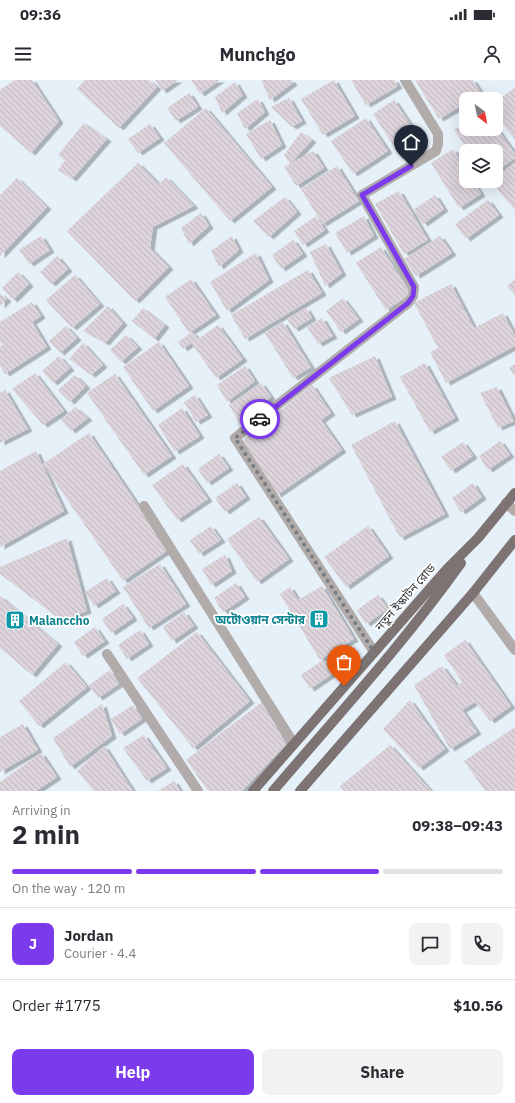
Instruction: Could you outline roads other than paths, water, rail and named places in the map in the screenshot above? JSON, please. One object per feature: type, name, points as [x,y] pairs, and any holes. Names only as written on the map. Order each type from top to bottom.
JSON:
[{"type":"main road","name":"নতুন ইস্কাটন রোড","points":[[253,791],[447,569],[478,538],[515,493]]},
{"type":"main road","points":[[272,791],[429,606],[478,538]]},
{"type":"main road","points":[[300,791],[473,593],[515,540]]},
{"type":"street","points":[[374,652],[235,438],[408,303],[413,296],[414,287],[362,195],[436,151],[438,134],[405,80]]},
{"type":"street","points":[[506,503],[515,511]]},
{"type":"street","points":[[144,506],[294,744]]},
{"type":"street","points":[[473,593],[515,650]]},
{"type":"street","points":[[107,654],[198,791]]},
{"type":"place","name":"অটোওয়ান সেন্টার","points":[[319,619]]},
{"type":"place","name":"Malanccho","points":[[15,620]]}]
